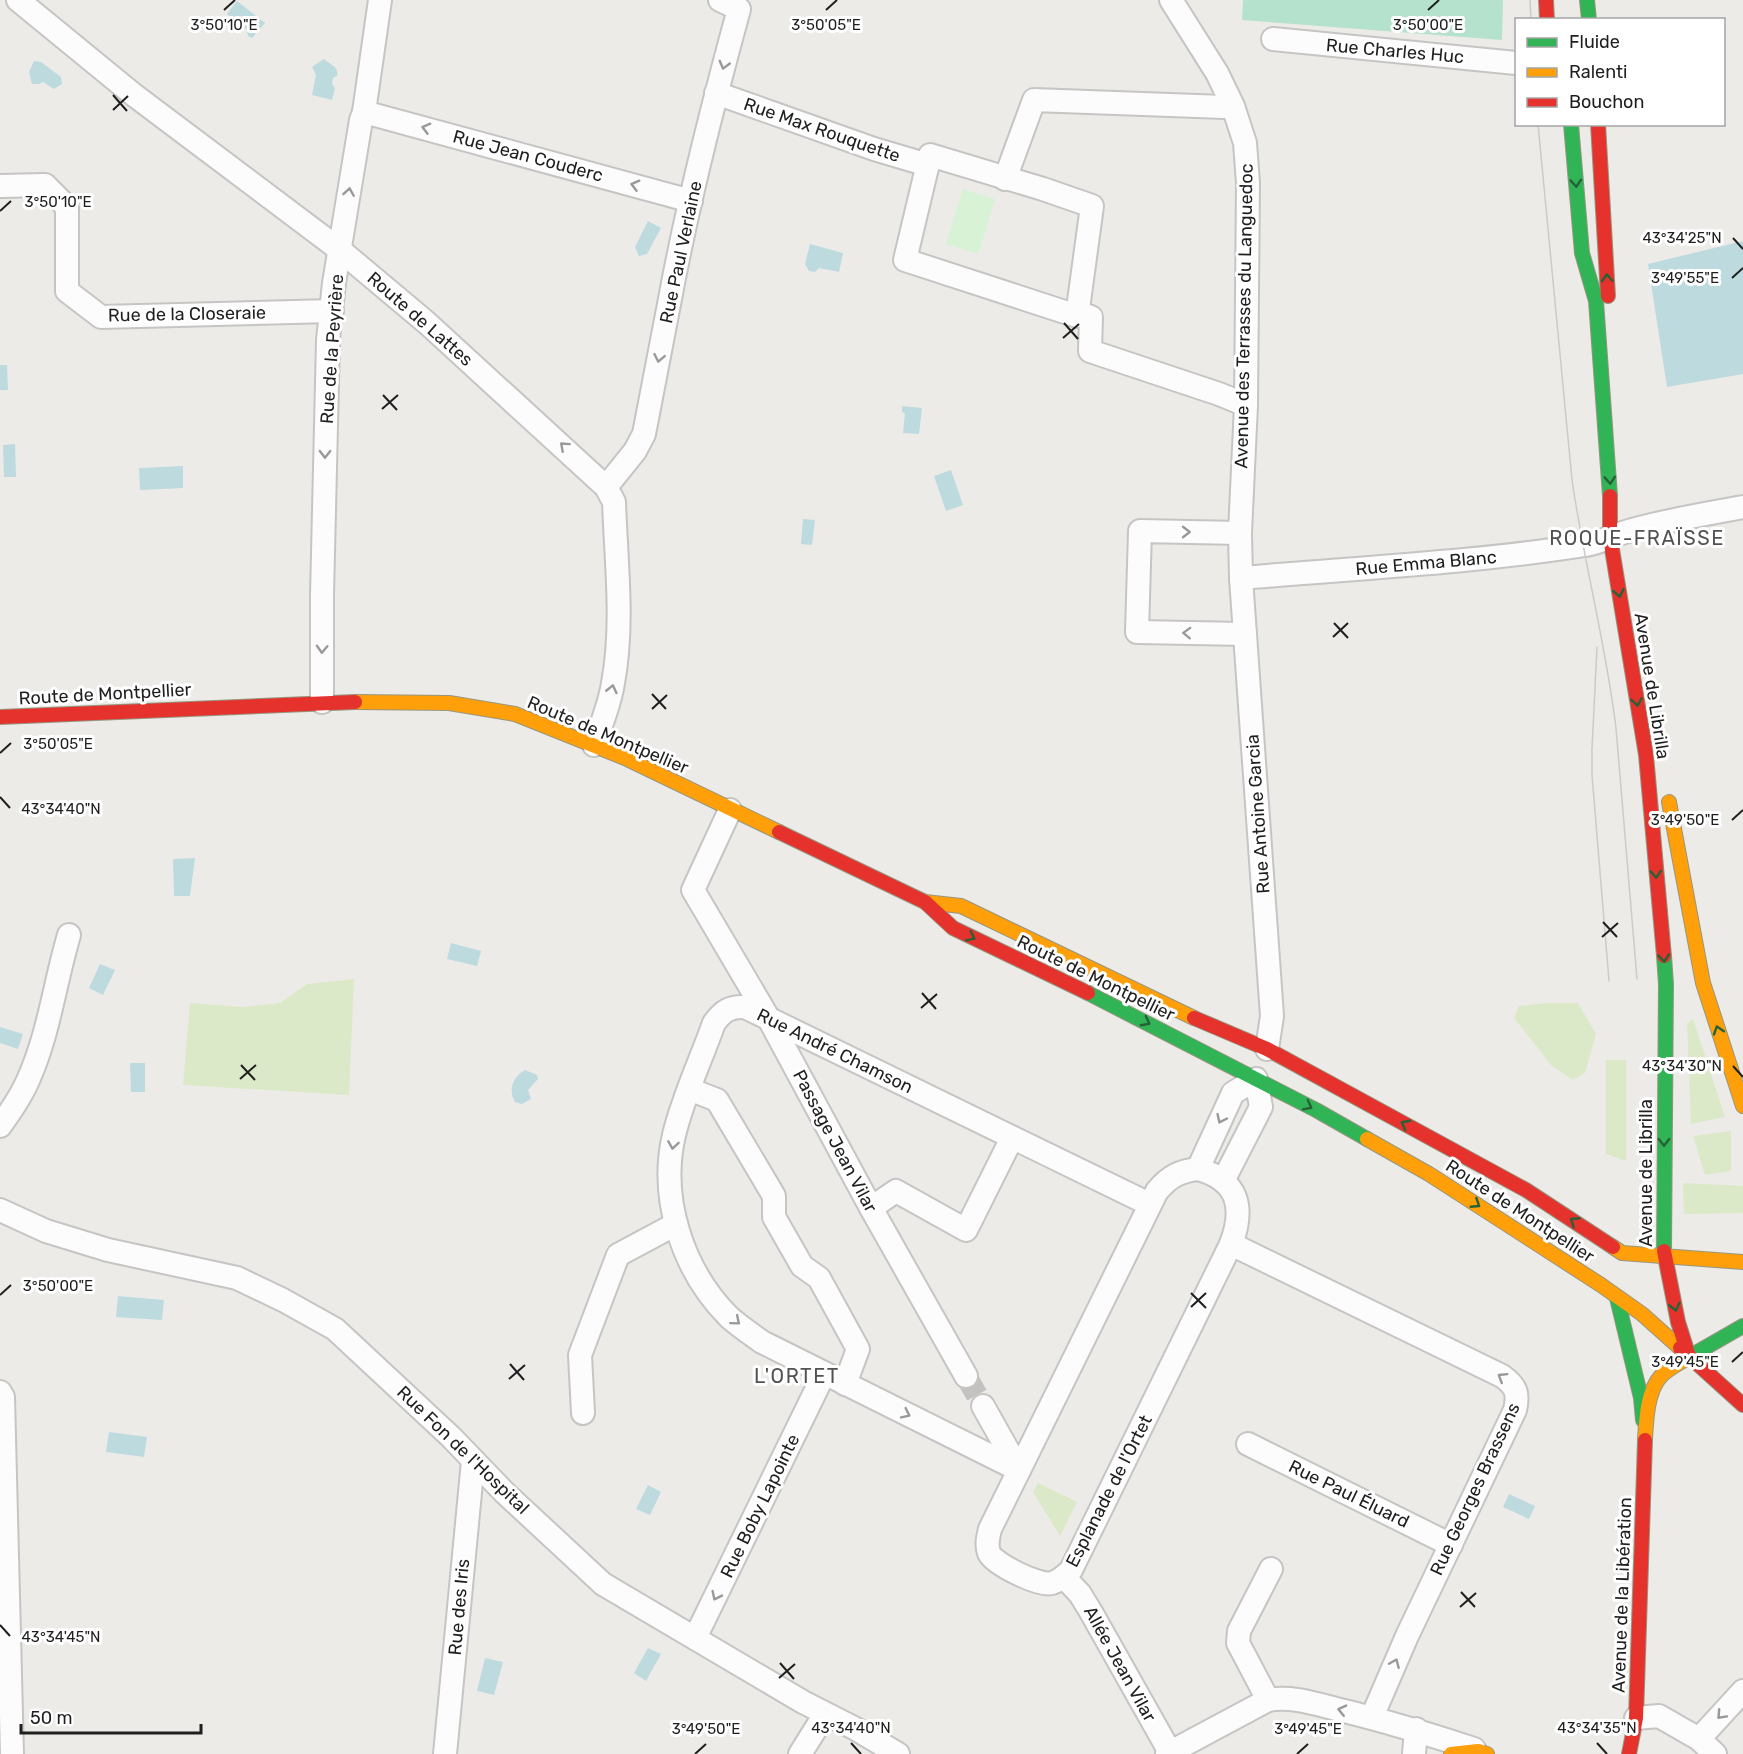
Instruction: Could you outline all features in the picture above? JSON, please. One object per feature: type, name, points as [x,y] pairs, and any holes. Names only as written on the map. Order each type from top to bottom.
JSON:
[{"type":"main road","points":[[1546,0],[1547,18]]},
{"type":"main road","points":[[1587,0],[1589,18]]},
{"type":"main road","name":"Avenue de Librilla","points":[[1571,126],[1582,253],[1596,302],[1610,489],[1619,535],[1646,756],[1666,984],[1664,1256],[1678,1322],[1689,1357]]},
{"type":"main road","points":[[1598,126],[1619,459],[1624,490]]},
{"type":"main road","points":[[1582,253],[1594,468]]},
{"type":"main road","points":[[1596,512],[1619,535]]},
{"type":"main road","name":"Route de Montpellier","points":[[0,717],[395,700],[449,703],[515,714],[625,758],[925,902],[953,928],[1109,1003],[1261,1064],[1526,1190],[1623,1253],[1664,1256]]},
{"type":"main road","name":"Avenue de Librilla","points":[[1666,785],[1703,983],[1743,1103]]},
{"type":"main road","name":"Route de Montpellier","points":[[925,902],[961,906],[1207,1024],[1350,1128],[1429,1174],[1642,1314],[1743,1405]]},
{"type":"main road","points":[[1664,1256],[1743,1262]]},
{"type":"main road","name":"Avenue de la Libération","points":[[1617,1298],[1641,1398],[1645,1437],[1636,1718],[1629,1754]]},
{"type":"main road","name":"Avenue de la Libération","points":[[1645,1437],[1651,1402],[1658,1381],[1668,1370],[1743,1326]]},
{"type":"main road","points":[[1451,1754],[1483,1752]]},
{"type":"street","name":"Route de Lattes","points":[[18,0],[134,95],[340,250],[427,323],[606,487]]},
{"type":"street","name":"Rue de la Peyrière","points":[[322,702],[328,340],[380,0]]},
{"type":"street","name":"Avenue des Terrasses du Languedoc","points":[[1171,0],[1217,73],[1233,106],[1245,143],[1248,183],[1246,405],[1240,533],[1241,578]]},
{"type":"street","name":"Rue Paul Verlaine","points":[[606,487],[635,451],[644,434],[670,298],[717,93],[730,4]]},
{"type":"street","name":"Rue Charles Huc","points":[[1273,39],[1515,63]]},
{"type":"street","name":"Rue Max Rouquette","points":[[717,93],[874,149],[928,165]]},
{"type":"street","points":[[1005,178],[1034,100],[1224,107]]},
{"type":"street","name":"Rue Jean Couderc","points":[[364,111],[691,201]]},
{"type":"street","points":[[930,156],[1005,178],[1092,206],[1077,316],[905,260],[930,156]]},
{"type":"street","name":"Rue de la Closeraie","points":[[0,186],[45,185],[67,207],[67,291],[101,317],[332,311]]},
{"type":"street","points":[[1077,312],[1091,317],[1090,351],[1246,405]]},
{"type":"street","points":[[594,745],[607,710],[613,684],[619,624],[614,502],[606,487]]},
{"type":"street","name":"Rue Emma Blanc","points":[[1241,578],[1453,561],[1619,535],[1672,520],[1743,507]]},
{"type":"street","points":[[1240,533],[1140,531],[1137,632],[1245,634]]},
{"type":"street","name":"Rue Antoine Garcia","points":[[1241,578],[1272,1016],[1261,1064]]},
{"type":"street","name":"Passage Jean Vilar","points":[[730,810],[693,890],[769,1019],[871,1208],[966,1376]]},
{"type":"street","points":[[0,1126],[14,1107],[39,1053],[69,935]]},
{"type":"street","name":"Rue André Chamson","points":[[1019,1470],[762,1342],[729,1316],[708,1289],[689,1258],[676,1224],[670,1195],[670,1164],[674,1138],[714,1023],[722,1013],[733,1006],[745,1007],[1149,1204]]},
{"type":"street","points":[[1261,1064],[1261,1107],[1223,1181],[1212,1173],[1197,1169],[1233,1093],[1261,1064]]},
{"type":"street","points":[[690,1089],[717,1100],[774,1196],[774,1217],[802,1266],[819,1278],[858,1349],[845,1384]]},
{"type":"street","points":[[871,1208],[896,1191],[966,1230],[1012,1138]]},
{"type":"street","name":"Esplanade de l'Ortet","points":[[1197,1169],[1184,1170],[1169,1177],[1149,1204],[990,1529],[987,1542],[989,1553],[997,1562],[1040,1584],[1052,1584],[1071,1570],[1232,1244],[1238,1226],[1239,1212],[1234,1196],[1223,1181]]},
{"type":"street","name":"Rue Fon de l'Hospital","points":[[0,1210],[46,1231],[108,1250],[237,1278],[336,1329],[429,1415],[473,1461],[603,1584],[898,1754]]},
{"type":"street","points":[[583,1413],[580,1355],[618,1255],[676,1224]]},
{"type":"street","name":"Rue Georges Brassens","points":[[1232,1244],[1502,1376],[1513,1384],[1518,1396],[1515,1410],[1407,1635],[1372,1717]]},
{"type":"street","name":"Rue Boby Lapointe","points":[[695,1638],[824,1374]]},
{"type":"street","points":[[0,1392],[3,1397],[12,1754]]},
{"type":"street","points":[[983,1406],[1019,1470]]},
{"type":"street","name":"Rue Paul Éluard","points":[[1248,1444],[1451,1545]]},
{"type":"street","name":"Rue des Iris","points":[[445,1754],[473,1461]]},
{"type":"street","points":[[1268,1700],[1239,1644],[1239,1631],[1271,1569]]},
{"type":"street","name":"Allée Jean Vilar","points":[[1064,1577],[1080,1594],[1091,1612],[1169,1754]]},
{"type":"street","points":[[1636,1718],[1659,1716],[1707,1746],[1743,1691]]},
{"type":"street","points":[[1169,1754],[1268,1700],[1282,1698],[1372,1717],[1483,1752]]},
{"type":"street","points":[[800,1754],[825,1714]]},
{"type":"street","points":[[1414,1754],[1416,1729]]},
{"type":"green space","points":[[1243,0],[1503,0],[1502,40],[1242,20]]},
{"type":"green space","points":[[963,189],[995,199],[978,254],[946,244]]},
{"type":"green space","points":[[354,979],[349,1095],[183,1085],[190,1003],[243,1007],[280,1003],[307,984]]},
{"type":"green space","points":[[1578,1003],[1596,1034],[1585,1073],[1573,1080],[1552,1066],[1514,1018],[1519,1006]]},
{"type":"green space","points":[[1693,1019],[1725,1117],[1691,1124],[1687,1023]]},
{"type":"green space","points":[[1606,1060],[1626,1060],[1626,1161],[1606,1154]]},
{"type":"green space","points":[[1731,1131],[1731,1171],[1705,1175],[1693,1136]]},
{"type":"green space","points":[[1683,1183],[1743,1186],[1743,1213],[1684,1214]]},
{"type":"green space","points":[[1038,1483],[1077,1502],[1060,1536],[1033,1492]]},
{"type":"water","points":[[237,1],[265,23],[252,38],[248,36],[247,30],[227,14]]},
{"type":"water","points":[[324,59],[335,68],[337,73],[337,76],[333,78],[332,84],[335,88],[332,100],[312,95],[316,75],[312,67]]},
{"type":"water","points":[[34,61],[41,62],[61,77],[62,84],[54,89],[43,82],[32,84],[29,72]]},
{"type":"water","points":[[648,221],[661,228],[647,254],[639,256],[635,247]]},
{"type":"water","points":[[1743,241],[1743,374],[1667,387],[1648,264]]},
{"type":"water","points":[[810,244],[843,253],[839,272],[819,268],[815,272],[809,271],[805,264]]},
{"type":"water","points":[[0,365],[7,365],[8,390],[0,390]]},
{"type":"water","points":[[902,406],[922,408],[919,434],[903,433],[905,413],[902,412]]},
{"type":"water","points":[[15,444],[16,477],[4,477],[3,445]]},
{"type":"water","points":[[183,466],[183,488],[140,490],[139,468]]},
{"type":"water","points":[[951,470],[963,505],[946,511],[934,476]]},
{"type":"water","points":[[803,519],[815,520],[812,545],[801,544]]},
{"type":"water","points":[[195,858],[190,896],[174,896],[173,859]]},
{"type":"water","points":[[451,943],[481,951],[477,966],[447,959]]},
{"type":"water","points":[[100,964],[115,970],[103,995],[89,988]]},
{"type":"water","points":[[0,1027],[23,1034],[18,1049],[0,1043]]},
{"type":"water","points":[[130,1063],[145,1063],[145,1092],[131,1092]]},
{"type":"water","points":[[525,1070],[537,1075],[538,1079],[528,1090],[531,1099],[522,1104],[515,1102],[512,1088],[517,1076]]},
{"type":"water","points":[[118,1296],[164,1300],[162,1320],[116,1317]]},
{"type":"water","points":[[109,1432],[147,1437],[144,1457],[106,1452]]},
{"type":"water","points":[[648,1485],[661,1492],[650,1515],[636,1509]]},
{"type":"water","points":[[1509,1494],[1535,1506],[1529,1519],[1503,1507]]},
{"type":"water","points":[[648,1648],[661,1654],[646,1681],[634,1673]]},
{"type":"water","points":[[485,1658],[503,1662],[494,1695],[477,1691]]},
{"type":"tunnel","points":[[966,1376],[983,1406]]},
{"type":"tram line","points":[[1530,0],[1531,18]]},
{"type":"tram line","points":[[1538,126],[1572,480],[1607,666],[1616,728],[1637,979]]},
{"type":"tram line","points":[[1597,647],[1592,775],[1609,981]]},
{"type":"traffic: fast","points":[[1587,0],[1589,18]]},
{"type":"traffic: fast","points":[[1571,126],[1582,253],[1596,301],[1610,496]]},
{"type":"traffic: fast","points":[[1664,956],[1666,984],[1664,1251]]},
{"type":"traffic: fast","points":[[1088,993],[1316,1110],[1367,1139]]},
{"type":"traffic: fast","points":[[1617,1298],[1641,1398],[1643,1420]]},
{"type":"traffic: fast","points":[[1689,1357],[1743,1326]]},
{"type":"traffic: slow","points":[[355,702],[449,703],[515,714],[625,758],[779,832]]},
{"type":"traffic: slow","points":[[1669,802],[1703,983],[1743,1106]]},
{"type":"traffic: slow","points":[[925,902],[961,906],[1194,1018]]},
{"type":"traffic: slow","points":[[1367,1139],[1429,1174],[1601,1285],[1642,1314],[1680,1348]]},
{"type":"traffic: slow","points":[[1613,1247],[1622,1253],[1743,1262]]},
{"type":"traffic: slow","points":[[1645,1440],[1648,1406],[1656,1382],[1667,1370],[1689,1357]]},
{"type":"traffic: slow","points":[[1451,1754],[1478,1751],[1487,1754]]},
{"type":"traffic: jam","points":[[1546,0],[1547,18]]},
{"type":"traffic: jam","points":[[1598,126],[1608,296]]},
{"type":"traffic: jam","points":[[1610,496],[1610,537],[1646,755],[1664,956]]},
{"type":"traffic: jam","points":[[0,717],[355,702]]},
{"type":"traffic: jam","points":[[779,832],[925,902],[953,928],[1088,993]]},
{"type":"traffic: jam","points":[[1194,1018],[1267,1049],[1526,1190],[1613,1247]]},
{"type":"traffic: jam","points":[[1664,1251],[1678,1322],[1689,1357]]},
{"type":"traffic: jam","points":[[1680,1348],[1743,1405]]},
{"type":"traffic: jam","points":[[1629,1754],[1636,1718],[1645,1440]]},
{"type":"district","name":"ROQUE-FRAÏSSE","points":[[1637,538]]},
{"type":"district","name":"L'ORTET","points":[[797,1376]]}]
